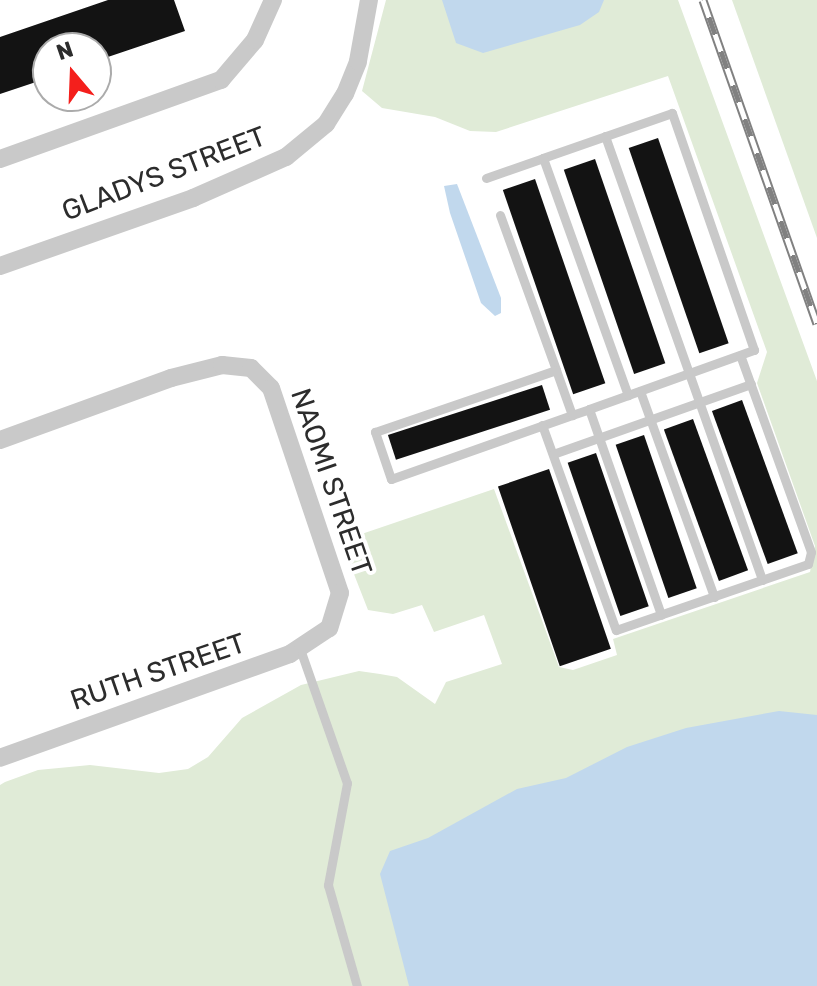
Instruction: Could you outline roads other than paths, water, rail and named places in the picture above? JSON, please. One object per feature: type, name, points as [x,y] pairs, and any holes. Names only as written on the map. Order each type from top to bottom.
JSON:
[{"type":"street","points":[[0,159],[178,98],[221,80],[238,64],[273,0]]},
{"type":"street","name":"GLADYS STREET","points":[[0,266],[193,198],[286,157],[326,124],[345,94],[367,23],[369,0]]},
{"type":"street","name":"NAOMI STREET","points":[[0,440],[171,378],[242,365],[262,375],[271,388],[329,550],[340,593],[329,628]]},
{"type":"street","name":"RUTH STREET","points":[[0,758],[300,649],[329,628]]},
{"type":"lane","points":[[486,178],[672,113],[754,350],[391,479],[375,432],[556,370]]},
{"type":"lane","points":[[605,136],[692,372],[762,580]]},
{"type":"lane","points":[[543,158],[628,395]]},
{"type":"lane","points":[[500,215],[572,415]]},
{"type":"lane","points":[[542,425],[616,630],[808,564],[811,552],[740,355]]},
{"type":"lane","points":[[553,454],[751,384]]},
{"type":"lane","points":[[640,391],[714,597]]},
{"type":"lane","points":[[589,409],[661,615]]},
{"type":"lane","points":[[300,649],[347,783],[328,885],[357,986]]},
{"type":"water","points":[[442,0],[604,0],[599,12],[580,25],[483,53],[456,43]]},
{"type":"water","points":[[457,184],[501,298],[501,313],[495,316],[481,303],[450,213],[444,186]]},
{"type":"water","points":[[779,711],[817,715],[817,986],[409,986],[380,874],[390,851],[428,838],[517,789],[566,778],[627,747],[686,728]]},
{"type":"railway","points":[[703,0],[817,323]]}]
